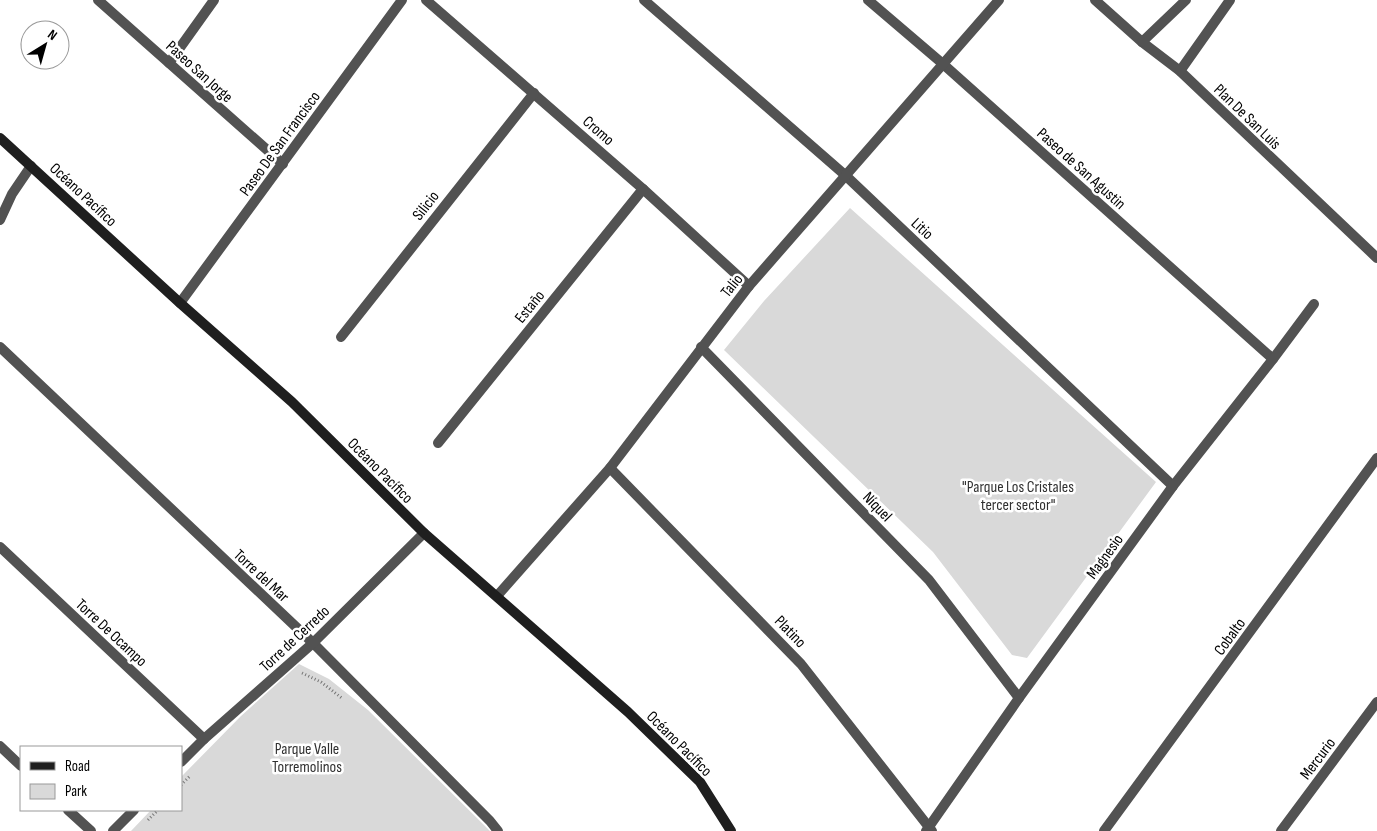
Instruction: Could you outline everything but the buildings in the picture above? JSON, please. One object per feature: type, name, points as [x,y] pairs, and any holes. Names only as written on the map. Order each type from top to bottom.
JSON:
[{"type":"street","name":"Paseo San Jorge","points":[[98,0],[283,164]]},
{"type":"street","points":[[169,63],[214,0]]},
{"type":"street","name":"Paseo De San Francisco","points":[[180,303],[402,0]]},
{"type":"street","name":"Cromo","points":[[426,0],[644,189],[749,286]]},
{"type":"street","name":"Litio","points":[[644,0],[845,175],[1174,486]]},
{"type":"street","name":"Paseo de San Agustin","points":[[868,0],[943,64],[1273,360]]},
{"type":"street","name":"Talio","points":[[497,596],[610,468],[749,286],[999,0]]},
{"type":"street","name":"Plan De San Luis","points":[[1095,0],[1142,42],[1180,71],[1377,258]]},
{"type":"street","points":[[1142,42],[1186,0]]},
{"type":"street","points":[[1180,71],[1230,0]]},
{"type":"street","name":"Silicio","points":[[341,337],[534,93]]},
{"type":"street","name":"Océano Pacífico","points":[[0,138],[180,303],[292,402],[424,533],[628,712],[700,782],[731,831]]},
{"type":"street","points":[[0,220],[12,194],[31,166]]},
{"type":"street","name":"Estaño","points":[[438,443],[644,189]]},
{"type":"street","name":"Magnesio","points":[[929,830],[1019,698],[1174,486],[1273,360],[1314,304]]},
{"type":"street","name":"Níquel","points":[[702,346],[929,580],[1019,698]]},
{"type":"street","name":"Torre del Mar","points":[[0,347],[313,643],[498,831]]},
{"type":"street","name":"Cobalto","points":[[1104,831],[1377,458]]},
{"type":"street","name":"Platino","points":[[610,468],[802,664],[929,830]]},
{"type":"street","name":"Torre de Cerredo","points":[[182,761],[204,739],[313,643],[424,533]]},
{"type":"street","name":"Torre De Ocampo","points":[[0,547],[204,739]]},
{"type":"street","name":"Mercurio","points":[[1281,831],[1377,702]]},
{"type":"street","points":[[0,746],[20,765]]},
{"type":"street","points":[[69,811],[91,831]]},
{"type":"street","points":[[113,831],[133,811]]},
{"type":"path","points":[[298,672],[321,682],[344,700]]},
{"type":"path","points":[[182,784],[196,770]]},
{"type":"green space","name":"\"Parque Los Cristales tercer sector\"","points":[[850,208],[1156,482],[1027,658],[1012,655],[933,552],[724,350],[764,301]]},
{"type":"green space","name":"Parque Valle Torremolinos","points":[[299,664],[329,679],[368,710],[490,831],[131,831],[150,811],[182,811],[182,776],[241,716]]}]
